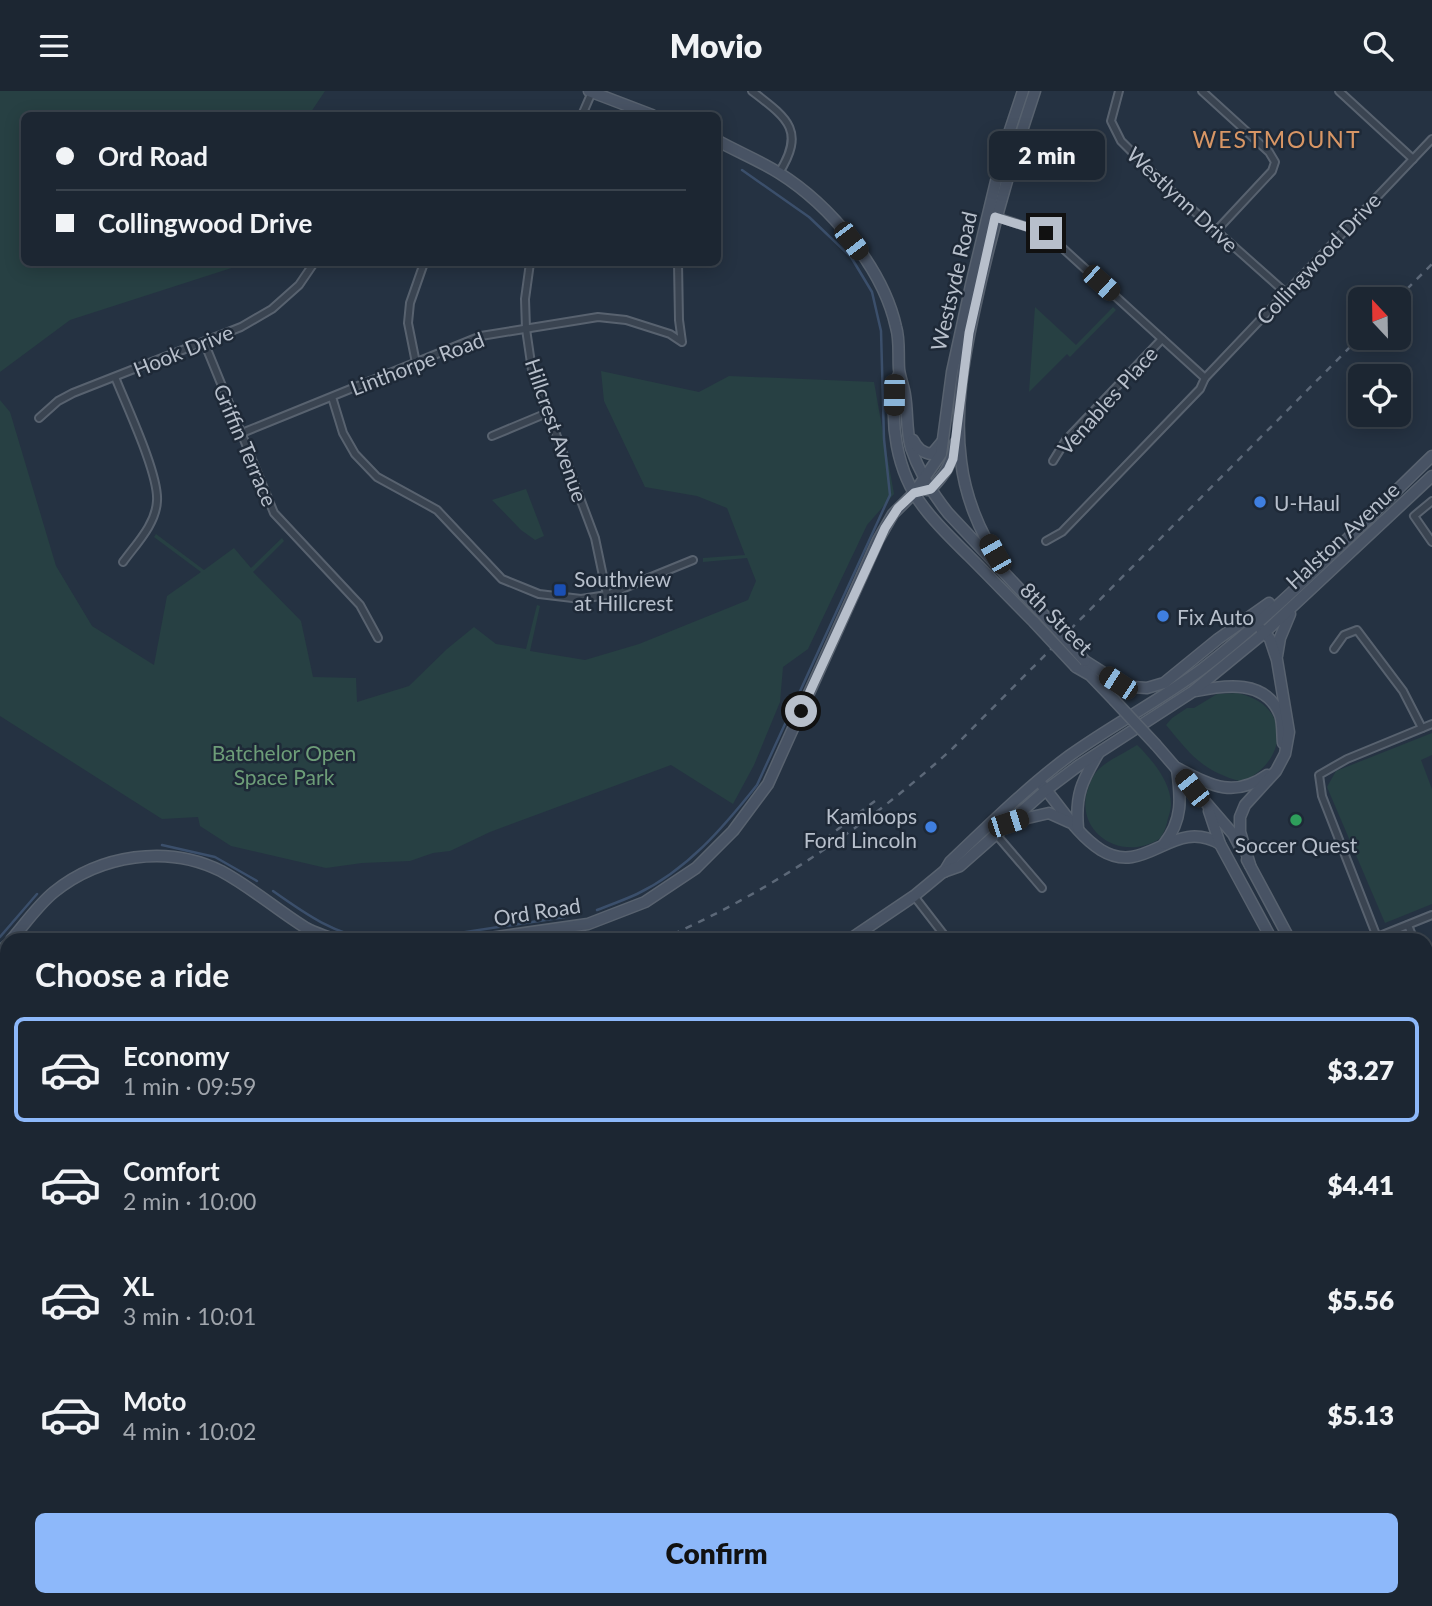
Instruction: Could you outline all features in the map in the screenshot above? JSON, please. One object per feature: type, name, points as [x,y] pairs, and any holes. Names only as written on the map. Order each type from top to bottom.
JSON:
[{"type":"main road","name":"Westsyde Road","points":[[1021,588],[995,554],[974,511],[961,463],[959,415],[969,333],[1004,148],[1023,91]]},
{"type":"main road","name":"Westsyde Road","points":[[924,477],[942,454],[953,373],[991,216],[1035,91]]},
{"type":"main road","points":[[590,92],[644,112]]},
{"type":"main road","points":[[721,143],[779,173],[838,223],[865,259],[887,297],[897,329],[900,372]]},
{"type":"main road","name":"8th Street","points":[[900,372],[911,448],[931,489],[948,513],[1021,588],[1080,664]]},
{"type":"main road","name":"8th Street","points":[[900,372],[894,395],[893,422],[897,447],[914,493],[936,522],[1114,700],[1233,834],[1286,933]]},
{"type":"main road","points":[[914,493],[931,489],[948,470],[953,459],[959,415]]},
{"type":"main road","points":[[908,430],[915,445],[932,454],[945,436]]},
{"type":"main road","name":"Halston Avenue","points":[[860,933],[914,897],[1038,780],[1071,754],[1149,706],[1203,668],[1309,574],[1432,456]]},
{"type":"main road","name":"Halston Avenue","points":[[943,872],[960,866],[1046,790],[1192,692],[1294,607],[1432,476]]},
{"type":"main road","name":"Ord Road","points":[[525,933],[588,924],[645,902],[696,868],[733,831],[768,783],[878,540],[893,514],[914,493],[924,477]]},
{"type":"main road","points":[[1080,664],[1132,687],[1147,688],[1164,683],[1218,639],[1309,574]]},
{"type":"main road","points":[[1277,660],[1280,638],[1294,607]]},
{"type":"main road","points":[[1250,865],[1240,832],[1240,817],[1245,805],[1276,771],[1285,754],[1289,732],[1277,660],[1270,639],[1256,623]]},
{"type":"main road","points":[[1177,768],[1212,786],[1236,788],[1254,784],[1268,774],[1277,762],[1283,745],[1280,716],[1272,703],[1258,691],[1224,685],[1192,692]]},
{"type":"main road","points":[[1078,828],[1078,793],[1099,752]]},
{"type":"main road","points":[[1164,845],[1180,814],[1177,768]]},
{"type":"main road","points":[[1038,780],[1091,843],[1118,857],[1134,857],[1178,839],[1197,835],[1220,844]]},
{"type":"main road","name":"8th Street","points":[[1207,807],[1220,844],[1268,933]]},
{"type":"main road","points":[[1008,823],[1049,813],[1078,828]]},
{"type":"main road","points":[[17,933],[53,893],[89,870],[129,857],[179,858],[203,864],[222,872],[318,933]]},
{"type":"street","points":[[752,91],[779,112],[789,127],[793,142],[790,156],[779,173]]},
{"type":"street","name":"Westlynn Drive","points":[[1119,91],[1111,121],[1121,141],[1286,293]]},
{"type":"street","points":[[1202,91],[1269,152],[1275,162],[1272,171],[1216,231]]},
{"type":"street","points":[[1339,91],[1413,159]]},
{"type":"street","points":[[1346,97],[1352,91]]},
{"type":"street","points":[[583,112],[590,92]]},
{"type":"street","name":"Collingwood Drive","points":[[1046,541],[1072,523],[1200,389],[1205,378],[1432,139]]},
{"type":"street","points":[[991,216],[1046,233],[1205,378]]},
{"type":"street","name":"Hook Drive","points":[[39,418],[58,401],[73,393],[241,327],[272,309],[299,285],[312,266]]},
{"type":"street","points":[[416,363],[408,323],[410,303],[423,266]]},
{"type":"street","name":"Hillcrest Avenue","points":[[530,266],[524,299],[532,370],[595,538],[607,595]]},
{"type":"street","name":"Linthorpe Road","points":[[242,433],[481,336],[598,317],[626,320],[670,334],[682,342],[678,320],[678,266]]},
{"type":"street","name":"Venables Place","points":[[1054,461],[1066,440],[1162,339]]},
{"type":"street","name":"Griffin Terrace","points":[[204,342],[274,513],[360,605],[378,638]]},
{"type":"street","points":[[115,377],[154,478],[157,502],[149,526],[123,562]]},
{"type":"street","points":[[332,397],[344,433],[355,454],[377,477],[437,510],[502,579],[539,594],[581,599],[607,595],[694,560]]},
{"type":"street","points":[[492,436],[547,413]]},
{"type":"street","points":[[1432,502],[1414,516],[1432,541]]},
{"type":"street","points":[[1334,649],[1343,635],[1357,630],[1403,691],[1422,728]]},
{"type":"street","points":[[1372,933],[1322,796],[1319,775],[1347,759],[1432,724]]},
{"type":"street","points":[[988,826],[1042,888]]},
{"type":"street","points":[[914,897],[942,933]]},
{"type":"street","points":[[1387,933],[1432,915]]},
{"type":"street","points":[[1408,925],[1411,933]]},
{"type":"green space","points":[[0,91],[325,91],[311,112],[21,112],[21,266],[238,266],[70,320],[0,372]]},
{"type":"green space","points":[[1035,307],[1076,345],[1113,307],[1116,310],[1070,357],[1067,354],[1029,392]]},
{"type":"green space","name":"Batchelor Open Space Park","points":[[601,371],[699,392],[729,376],[874,382],[894,494],[867,525],[808,649],[783,667],[780,702],[754,765],[733,804],[671,765],[490,832],[450,851],[433,853],[410,861],[326,868],[231,846],[200,826],[198,817],[162,819],[0,716],[0,400],[10,412],[56,566],[92,626],[154,665],[167,596],[201,572],[154,537],[156,534],[204,570],[234,548],[251,568],[282,538],[284,541],[253,572],[301,621],[313,677],[356,678],[357,702],[409,686],[474,627],[496,644],[526,649],[537,605],[540,606],[530,651],[585,660],[639,644],[748,600],[756,581],[747,558],[703,562],[703,558],[745,555],[727,508],[697,496],[645,487],[604,401]]},
{"type":"green space","points":[[526,489],[544,536],[535,540],[521,530],[492,500]]},
{"type":"green space","points":[[1237,693],[1255,699],[1268,709],[1275,720],[1278,734],[1276,748],[1269,761],[1258,773],[1242,782],[1216,772],[1198,761],[1166,725],[1187,708],[1194,708],[1217,694]]},
{"type":"green space","points":[[1432,733],[1432,755],[1421,760],[1432,789],[1432,904],[1385,923],[1327,787],[1336,771]]},
{"type":"green space","points":[[1137,745],[1163,777],[1171,806],[1164,831],[1158,840],[1135,847],[1122,846],[1099,835],[1091,826],[1085,801],[1093,776],[1098,770]]},
{"type":"waterway","points":[[597,910],[637,894],[672,873],[703,847],[757,785],[890,495],[884,439],[881,331],[872,292],[851,257],[809,217],[742,170]]},
{"type":"waterway","points":[[162,845],[215,857],[257,881]]},
{"type":"waterway","points":[[273,891],[309,915],[344,933]]},
{"type":"waterway","points":[[3,933],[37,894]]},
{"type":"waterway","points":[[459,933],[565,917]]},
{"type":"railway","points":[[1409,287],[1432,264]]},
{"type":"railway","points":[[675,933],[739,901],[814,856],[886,805],[920,777],[953,748],[1348,349]]},
{"type":"railway","points":[[825,839],[875,801]]},
{"type":"place","name":"U-Haul","points":[[1260,502]]},
{"type":"place","name":"Southview at Hillcrest","points":[[560,590]]},
{"type":"place","name":"Fix Auto","points":[[1163,616]]},
{"type":"place","name":"Soccer Quest","points":[[1296,820]]},
{"type":"place","name":"Kamloops Ford Lincoln","points":[[931,827]]},
{"type":"district","name":"WESTMOUNT","points":[[1277,139]]},
{"type":"route","points":[[801,711],[878,540],[893,514],[914,493],[931,489],[948,470],[953,459],[969,333],[995,217],[1046,233]]}]
